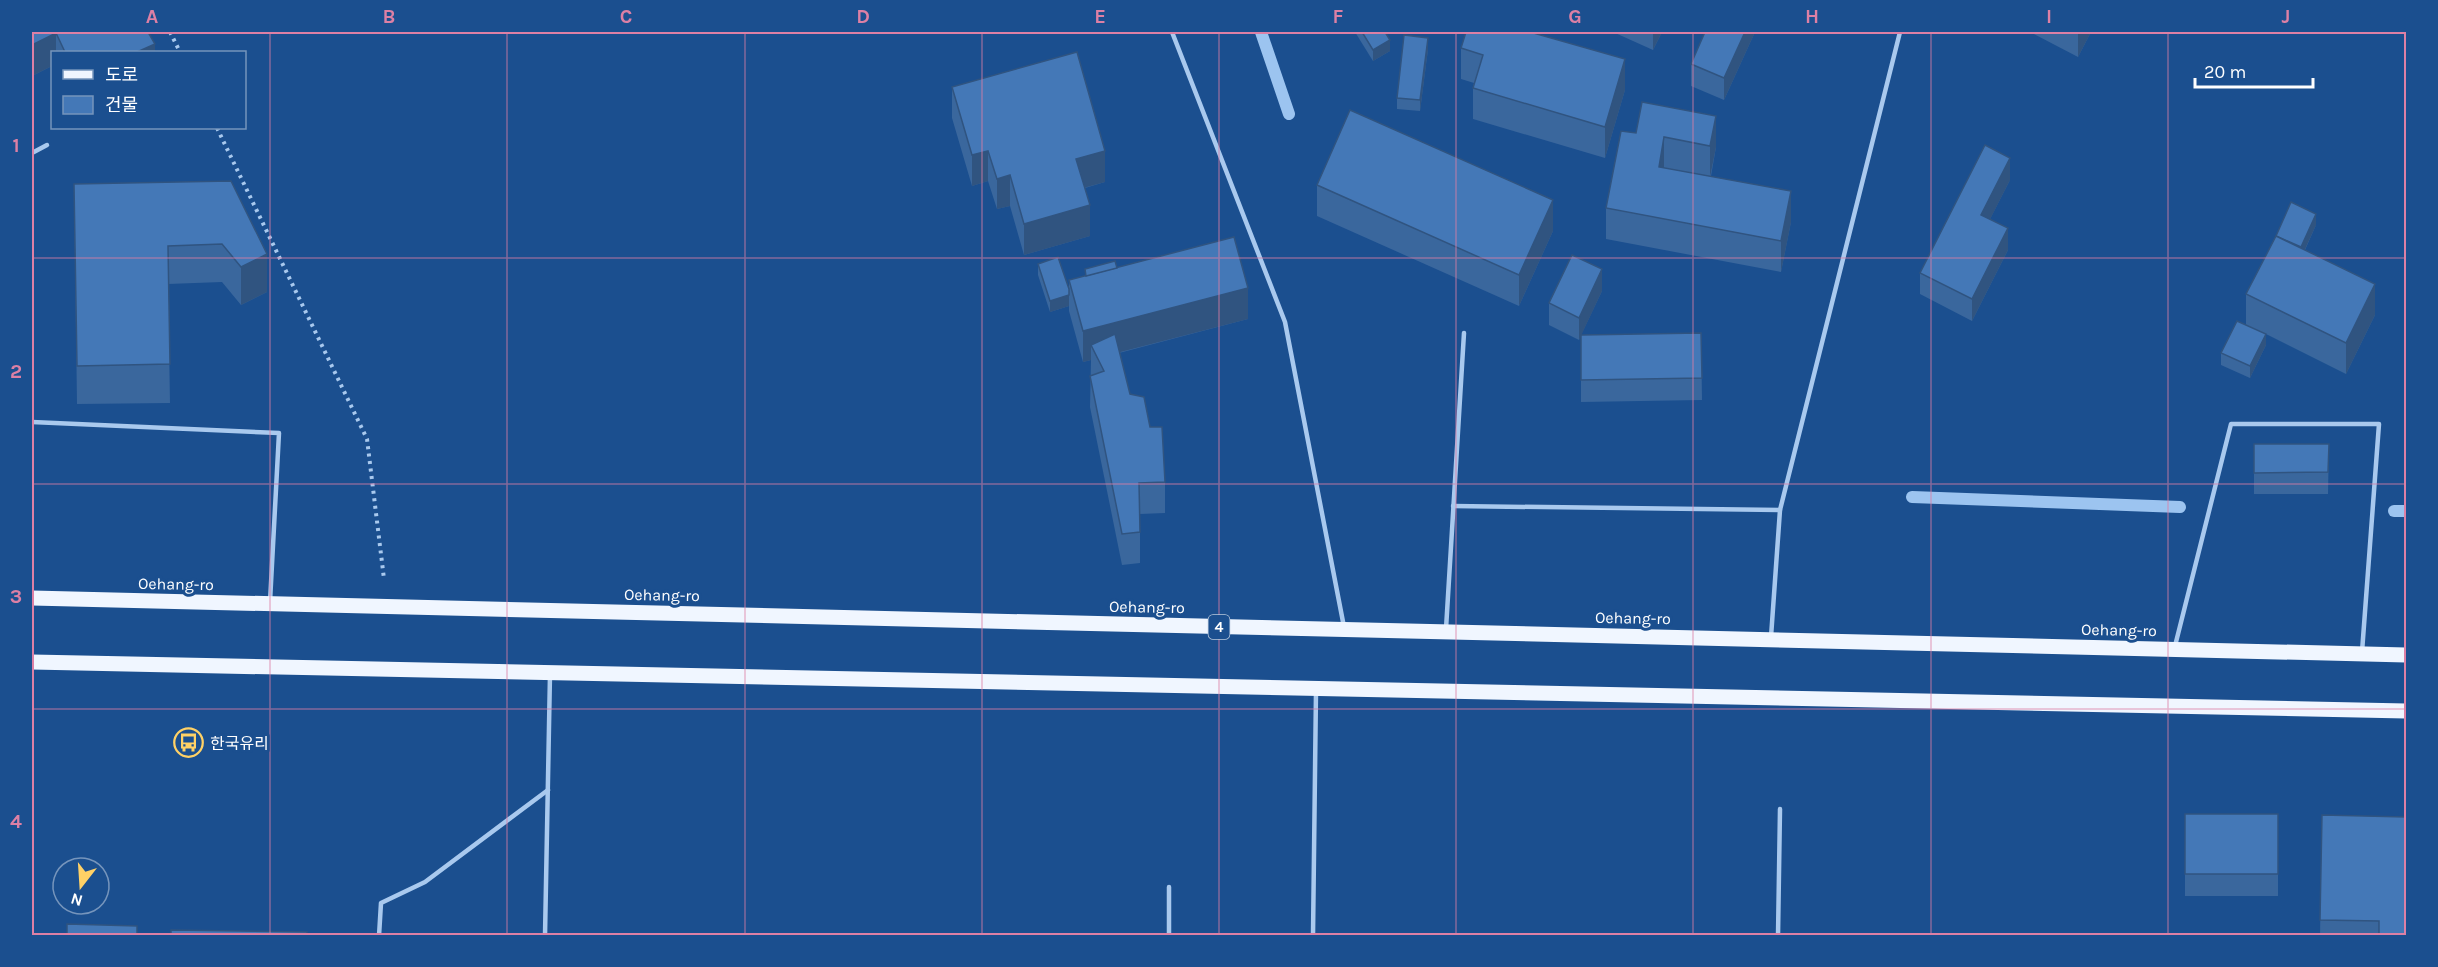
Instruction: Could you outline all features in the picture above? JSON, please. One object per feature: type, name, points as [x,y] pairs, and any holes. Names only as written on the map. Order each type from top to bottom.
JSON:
[{"type":"main road","name":"Oehang-ro","points":[[32,598],[2406,655]]},
{"type":"main road","points":[[32,662],[2406,711]]},
{"type":"lane","points":[[1172,32],[1285,322],[1344,630]]},
{"type":"lane","points":[[1771,640],[1780,510],[1900,32]]},
{"type":"lane","points":[[32,153],[47,145]]},
{"type":"lane","points":[[1446,632],[1464,333]]},
{"type":"lane","points":[[32,422],[279,434],[270,604]]},
{"type":"lane","points":[[2174,649],[2231,424],[2379,424],[2362,654]]},
{"type":"lane","points":[[1454,506],[1780,510]]},
{"type":"lane","points":[[545,936],[550,672]]},
{"type":"lane","points":[[1313,936],[1316,689]]},
{"type":"lane","points":[[379,936],[381,903],[425,882],[548,790]]},
{"type":"lane","points":[[1778,936],[1780,809]]},
{"type":"lane","points":[[1169,887],[1169,936]]},
{"type":"path","points":[[170,32],[180,51]]},
{"type":"path","points":[[217,129],[366,439],[387,607]]},
{"type":"building","points":[[32,32],[148,32],[155,44],[139,51],[65,51],[56,33],[32,45]]},
{"type":"building","points":[[1362,32],[1385,32],[1390,40],[1373,50]]},
{"type":"building","points":[[1466,32],[1530,32],[1625,59],[1605,127],[1473,88],[1483,55],[1461,48]]},
{"type":"building","points":[[1705,32],[1745,32],[1724,78],[1691,64]]},
{"type":"building","points":[[1404,35],[1428,38],[1420,100],[1397,98]]},
{"type":"building","points":[[1077,52],[1105,151],[1076,159],[1090,205],[1024,224],[1010,175],[997,179],[988,151],[972,155],[952,87]]},
{"type":"building","points":[[1642,102],[1716,116],[1710,146],[1664,137],[1659,167],[1791,191],[1781,241],[1606,208],[1621,131],[1636,133]]},
{"type":"building","points":[[1350,110],[1553,200],[1519,275],[1317,185]]},
{"type":"building","points":[[1985,145],[2010,158],[1981,215],[2008,228],[1972,299],[1920,273]]},
{"type":"building","points":[[231,181],[267,254],[241,267],[222,244],[168,246],[170,364],[77,366],[74,184]]},
{"type":"building","points":[[2291,202],[2316,214],[2301,247],[2276,236]]},
{"type":"building","points":[[2276,236],[2375,284],[2346,343],[2246,294]]},
{"type":"building","points":[[1234,237],[1248,288],[1083,331],[1069,280]]},
{"type":"building","points":[[1572,255],[1602,269],[1579,318],[1549,303]]},
{"type":"building","points":[[1058,257],[1069,295],[1050,301],[1038,264]]},
{"type":"building","points":[[1115,261],[1117,268],[1086,276],[1085,269]]},
{"type":"building","points":[[2237,321],[2266,334],[2250,366],[2221,353]]},
{"type":"building","points":[[1701,333],[1702,378],[1581,380],[1581,335]]},
{"type":"building","points":[[1115,334],[1130,394],[1144,397],[1150,427],[1162,427],[1165,482],[1139,483],[1140,532],[1122,534],[1090,376],[1104,371],[1091,345]]},
{"type":"building","points":[[2254,444],[2329,444],[2328,472],[2254,473]]},
{"type":"building","points":[[2185,814],[2278,814],[2278,874],[2185,874]]},
{"type":"building","points":[[2322,815],[2406,817],[2406,936],[2379,936],[2379,921],[2320,920]]},
{"type":"building","points":[[67,924],[137,926],[137,936],[67,936]]},
{"type":"building","points":[[171,930],[307,932],[307,936],[171,936]]},
{"type":"waterway","points":[[1261,32],[1289,114]]},
{"type":"waterway","points":[[1912,497],[2180,507]]},
{"type":"waterway","points":[[2394,511],[2406,511]]},
{"type":"place","name":"한국유리","points":[[189,743]]}]
